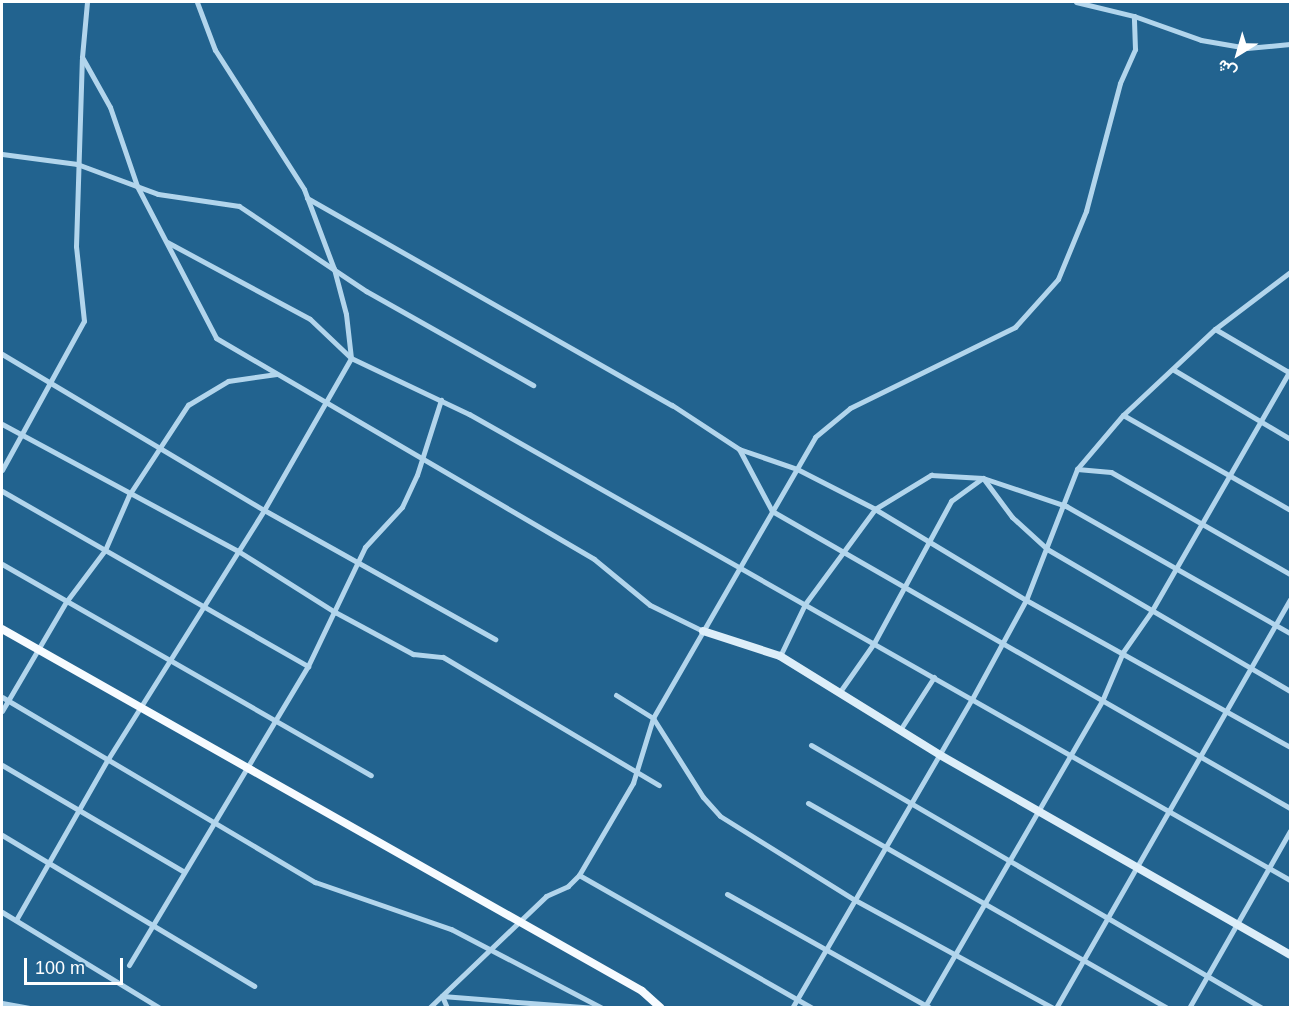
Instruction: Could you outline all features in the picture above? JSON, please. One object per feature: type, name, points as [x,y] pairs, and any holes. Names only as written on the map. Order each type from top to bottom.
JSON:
[{"type":"main road","points":[[2,629],[244,768],[642,991],[661,1008]]},
{"type":"street","points":[[2,470],[23,436],[84,321],[76,246],[77,164],[87,2]]},
{"type":"street","points":[[16,920],[108,759],[264,510],[351,358],[346,314],[334,269],[307,198],[215,50],[197,2]]},
{"type":"street","points":[[1076,2],[1134,16],[1224,44],[1247,48],[1290,44]]},
{"type":"street","points":[[429,1008],[521,924],[546,896],[568,886],[579,875],[636,771],[653,718],[815,437],[850,408],[1015,327],[1058,279],[1086,211],[1120,83],[1135,49],[1134,16]]},
{"type":"street","points":[[82,57],[110,107],[137,186],[216,338],[594,559],[650,605],[703,631],[780,657],[1037,812],[1137,870],[1238,923],[1290,956]]},
{"type":"street","points":[[2,154],[77,164],[158,194],[239,206],[334,269],[533,385]]},
{"type":"street","points":[[307,198],[672,405],[739,449],[797,469],[875,509],[1026,600],[1290,747]]},
{"type":"street","points":[[167,242],[310,319],[351,358],[441,400],[1290,880]]},
{"type":"street","points":[[792,1008],[940,755],[1026,600],[1066,506],[1077,469],[1123,416],[1215,329],[1290,273]]},
{"type":"street","points":[[727,894],[827,947],[927,1007],[1008,861],[1102,700],[1123,652],[1151,612],[1290,372],[1215,329]]},
{"type":"street","points":[[2,354],[264,510],[360,560],[495,639]]},
{"type":"street","points":[[1173,370],[1290,439]]},
{"type":"street","points":[[2,711],[4,699],[66,602],[105,550],[129,495],[188,405],[228,381],[276,374]]},
{"type":"street","points":[[129,965],[244,768],[308,666],[360,560],[377,532],[402,507],[422,459],[441,400]]},
{"type":"street","points":[[1123,416],[1290,510]]},
{"type":"street","points":[[2,424],[129,495],[238,551],[335,612],[412,654],[443,657],[659,785]]},
{"type":"street","points":[[739,449],[772,511],[903,589],[1290,808]]},
{"type":"street","points":[[1077,469],[1111,472],[1290,574]]},
{"type":"street","points":[[780,657],[805,604],[875,509],[932,475],[983,478],[1066,506],[1290,633]]},
{"type":"street","points":[[839,693],[874,643],[951,501],[983,478]]},
{"type":"street","points":[[983,478],[1012,517],[1047,549],[1151,612],[1290,691]]},
{"type":"street","points":[[2,490],[308,666]]},
{"type":"street","points":[[2,564],[170,663],[371,775]]},
{"type":"street","points":[[616,695],[653,718],[703,797],[720,816],[855,900],[1054,1008],[1203,758],[1225,710],[1252,669],[1290,599]]},
{"type":"street","points":[[900,730],[934,677]]},
{"type":"street","points":[[4,699],[315,882],[451,929],[602,1008]]},
{"type":"street","points":[[811,746],[1262,1008]]},
{"type":"street","points":[[2,765],[183,871]]},
{"type":"street","points":[[808,803],[983,906],[1085,959],[1167,1008]]},
{"type":"street","points":[[1190,1008],[1290,831]]},
{"type":"street","points":[[2,835],[153,923],[254,986]]},
{"type":"street","points":[[579,875],[812,1008]]},
{"type":"street","points":[[2,912],[160,1008]]},
{"type":"street","points":[[442,996],[447,1008]]},
{"type":"street","points":[[442,996],[596,1008]]},
{"type":"street","points":[[2,1003],[30,1008]]}]
